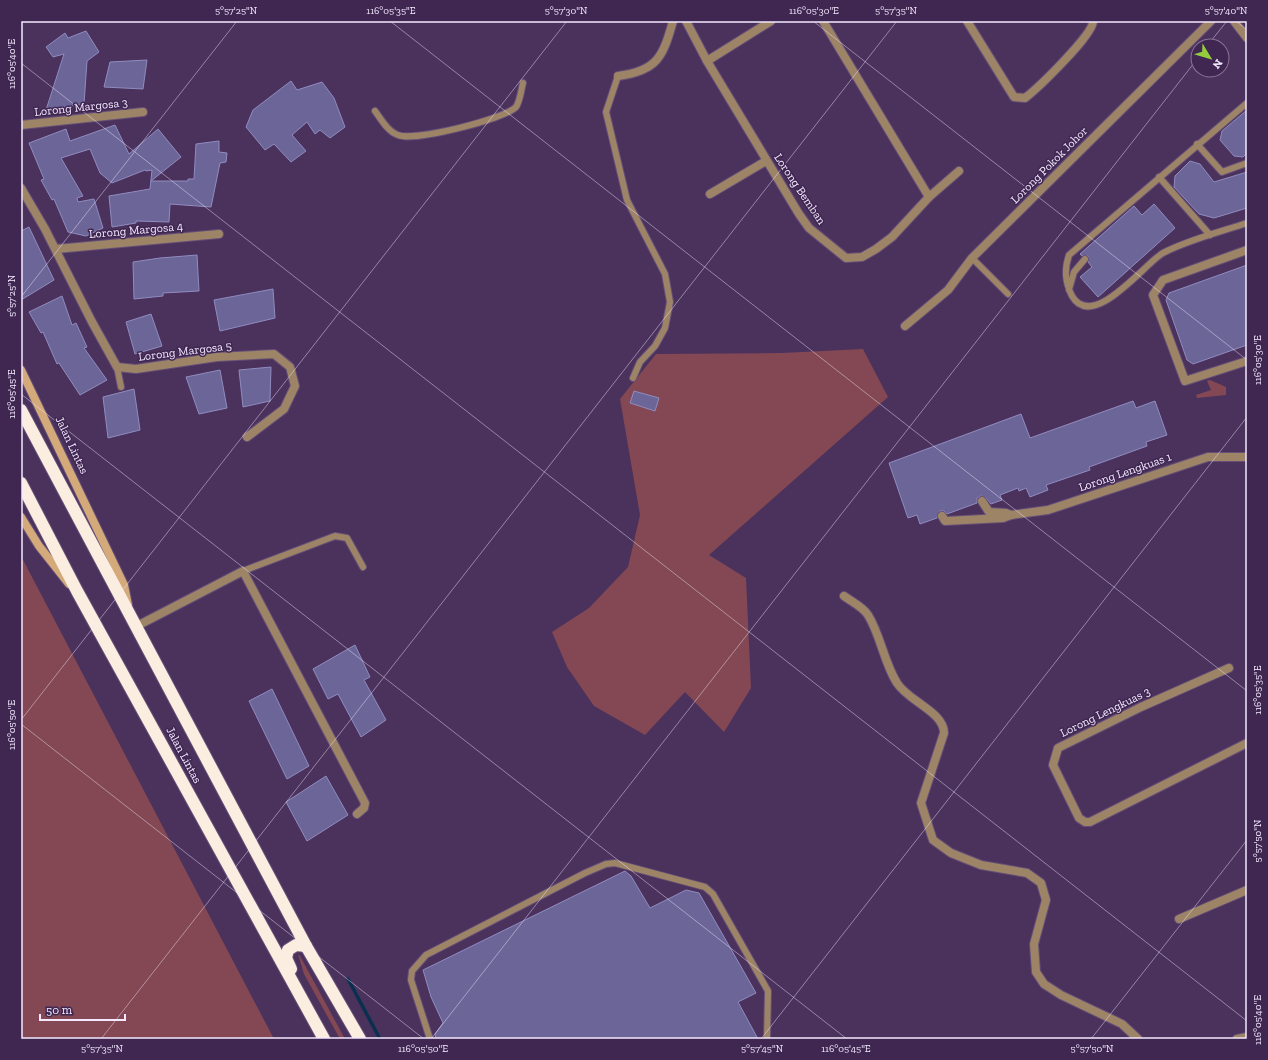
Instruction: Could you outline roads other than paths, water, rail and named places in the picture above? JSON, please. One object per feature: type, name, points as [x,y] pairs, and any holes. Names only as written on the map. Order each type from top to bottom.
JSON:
[{"type":"highway","name":"Jalan Lintas","points":[[21,410],[306,946],[360,1038]]},
{"type":"highway","name":"Jalan Lintas","points":[[21,483],[77,591],[324,1039]]},
{"type":"highway","points":[[302,998],[286,958],[288,950],[296,945],[306,946]]},
{"type":"main road","name":"Jalan Lintas","points":[[21,370],[124,585],[134,624]]},
{"type":"main road","points":[[21,517],[39,546],[65,579],[77,591]]},
{"type":"street","points":[[618,76],[636,74],[657,61],[666,44],[673,21]]},
{"type":"street","name":"Lorong Bemban","points":[[686,21],[707,61],[766,162],[809,228],[846,258],[862,257],[892,237],[929,197],[959,171]]},
{"type":"street","points":[[707,61],[771,21]]},
{"type":"street","points":[[823,21],[929,197]]},
{"type":"street","points":[[967,21],[1014,97],[1025,98],[1036,90],[1089,34],[1093,21]]},
{"type":"street","name":"Lorong Pokok Johor","points":[[905,326],[948,290],[972,258],[1211,21]]},
{"type":"street","points":[[1234,21],[1247,38]]},
{"type":"street","name":"Lorong Margosa 3","points":[[21,124],[143,112]]},
{"type":"street","points":[[710,194],[766,162]]},
{"type":"street","points":[[21,188],[56,249],[92,322],[117,367]]},
{"type":"street","name":"Lorong Margosa 4","points":[[56,249],[219,234]]},
{"type":"street","points":[[1247,250],[1163,280],[1153,294],[1185,381],[1247,362]]},
{"type":"street","name":"Lorong Margosa 5","points":[[117,367],[136,369],[217,357],[274,354],[290,367],[295,386],[284,408],[247,437]]},
{"type":"street","name":"Lorong Lengkuas 1","points":[[942,516],[945,521],[1002,518],[1011,515],[1048,510],[1208,457],[1247,457]]},
{"type":"street","name":"Lorong Lengkuas 1","points":[[982,501],[988,512],[1006,513],[1011,515]]},
{"type":"street","points":[[134,624],[243,572],[365,803],[364,808],[357,814]]},
{"type":"street","points":[[844,596],[868,615],[898,684],[911,698],[940,720],[944,725],[944,733],[921,803],[933,840],[951,853],[980,865],[1027,873],[1041,883],[1046,900],[1034,944],[1036,972],[1044,984],[1061,995],[1122,1024],[1138,1039]]},
{"type":"street","name":"Lorong Lengkuas 3","points":[[1229,668],[1141,707],[1058,748],[1053,765],[1079,818],[1085,822],[1090,822],[1247,743]]},
{"type":"street","points":[[1179,919],[1247,890]]},
{"type":"street","points":[[1237,1039],[1247,1037]]},
{"type":"lane","points":[[618,76],[606,112],[628,200],[665,274],[670,302],[665,328],[655,346],[640,362],[633,378]]},
{"type":"lane","points":[[375,111],[391,131],[398,136],[406,137],[452,131],[512,110],[518,102],[523,83]]},
{"type":"lane","points":[[1247,102],[1069,255],[1065,266],[1066,280],[1069,290],[1074,299],[1082,304],[1091,307],[1102,303],[1126,286],[1162,253],[1247,223]]},
{"type":"lane","points":[[1197,144],[1222,172],[1247,163]]},
{"type":"lane","points":[[1159,177],[1210,235]]},
{"type":"lane","points":[[972,258],[1008,294]]},
{"type":"lane","points":[[1069,290],[1074,272],[1085,259]]},
{"type":"lane","points":[[117,367],[121,387]]},
{"type":"lane","points":[[243,572],[335,536],[347,538],[363,567]]},
{"type":"lane","points":[[430,1039],[411,980],[412,971],[426,954],[585,873],[606,864],[616,863],[705,887],[713,894],[768,991],[768,1039]]},
{"type":"waterway","points":[[348,979],[380,1039]]}]
